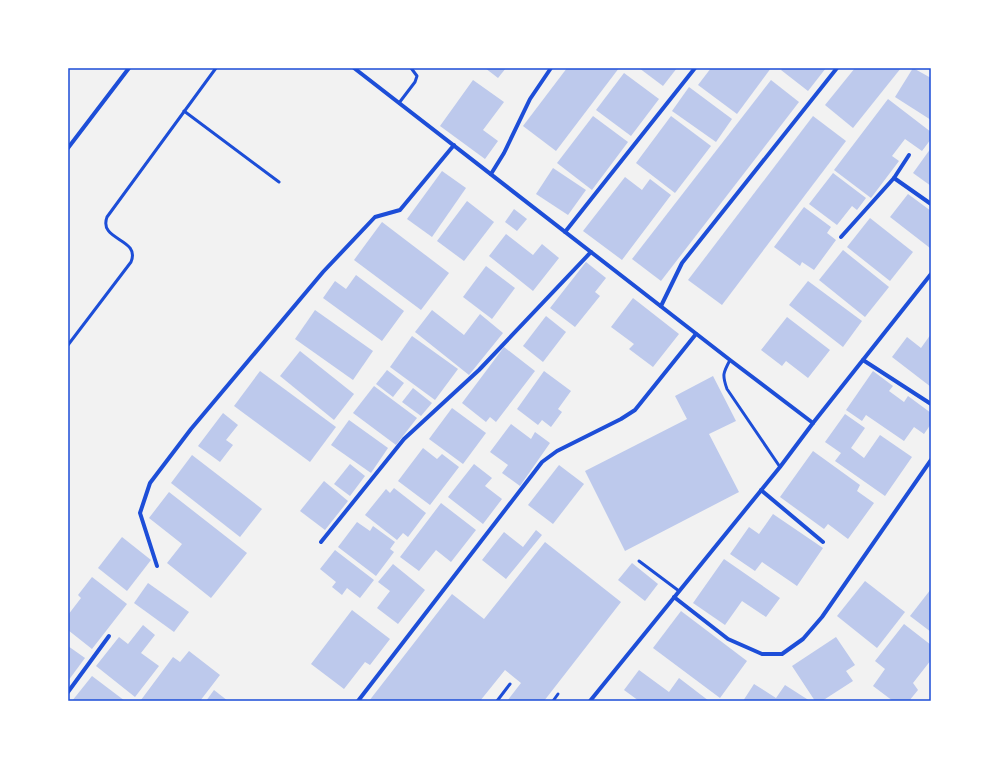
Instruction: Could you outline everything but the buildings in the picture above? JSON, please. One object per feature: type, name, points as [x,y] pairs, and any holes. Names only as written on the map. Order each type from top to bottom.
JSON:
[{"type":"street","points":[[68,148],[129,68]]},
{"type":"street","points":[[354,68],[361,70],[399,103],[813,423]]},
{"type":"street","points":[[491,174],[504,153],[530,99],[550,68]]},
{"type":"street","points":[[565,232],[695,68]]},
{"type":"street","points":[[661,306],[682,263],[837,68]]},
{"type":"street","points":[[157,566],[140,513],[150,483],[191,429],[323,272],[375,217],[400,210],[454,145]]},
{"type":"street","points":[[840,237],[894,178],[910,155]]},
{"type":"street","points":[[894,178],[931,204]]},
{"type":"street","points":[[321,542],[404,439],[479,370],[591,252]]},
{"type":"street","points":[[590,701],[780,467],[931,274]]},
{"type":"street","points":[[358,701],[542,462],[557,451],[621,419],[635,410],[696,334]]},
{"type":"street","points":[[863,360],[931,404]]},
{"type":"street","points":[[674,597],[728,639],[762,654],[782,654],[803,639],[822,616],[931,460]]},
{"type":"street","points":[[761,490],[823,542]]},
{"type":"street","points":[[68,692],[109,636]]},
{"type":"lane","points":[[68,345],[131,262],[133,256],[129,246],[109,232],[106,228],[105,222],[107,216],[216,68]]},
{"type":"lane","points":[[399,103],[415,82],[417,76],[411,68]]},
{"type":"lane","points":[[184,111],[279,182]]},
{"type":"lane","points":[[730,360],[723,373],[723,378],[727,389],[780,467]]},
{"type":"lane","points":[[639,561],[679,591]]},
{"type":"lane","points":[[497,701],[510,684]]},
{"type":"lane","points":[[552,701],[558,694]]}]
